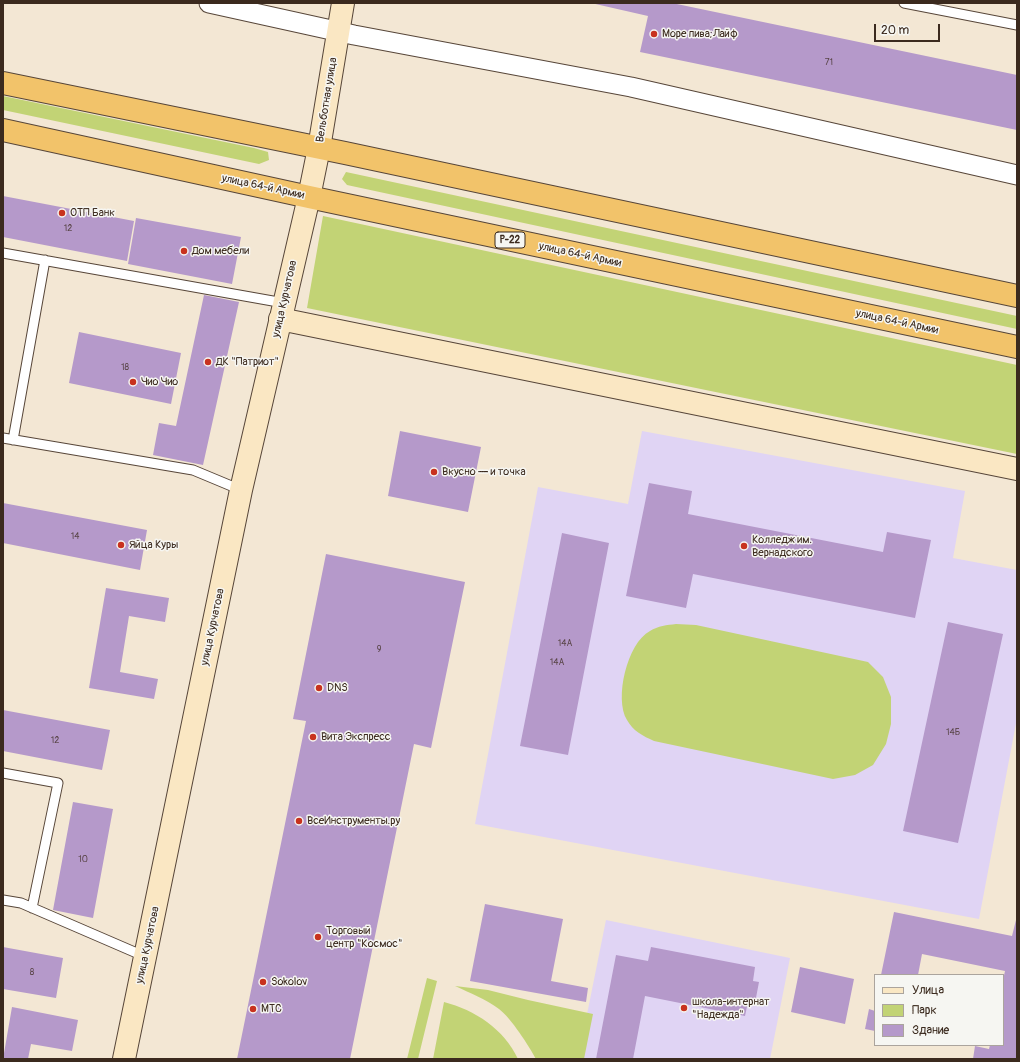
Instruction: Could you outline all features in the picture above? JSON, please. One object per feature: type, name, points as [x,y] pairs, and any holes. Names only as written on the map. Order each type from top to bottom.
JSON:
[{"type":"highway","points":[[3,82],[1017,296]]},
{"type":"highway","name":"улица 64-й Армии","points":[[3,130],[309,197],[1017,347]]},
{"type":"street","points":[[209,3],[338,31],[631,87],[1017,175]]},
{"type":"street","name":"Вельботная улица","points":[[309,197],[319,148],[343,3]]},
{"type":"street","name":"улица Курчатова","points":[[124,1059],[241,490],[309,197]]},
{"type":"street","points":[[282,311],[1017,468]]},
{"type":"lane","points":[[904,3],[1017,25]]},
{"type":"lane","points":[[3,253],[46,260],[282,311]]},
{"type":"lane","points":[[13,440],[46,260]]},
{"type":"lane","points":[[3,438],[194,470],[241,490]]},
{"type":"lane","points":[[3,773],[58,783],[32,908]]},
{"type":"lane","points":[[3,900],[21,903],[146,957]]},
{"type":"shaded area","points":[[642,431],[965,491],[953,558],[1017,570],[1017,718],[979,919],[475,824],[538,487],[628,504]]},
{"type":"shaded area","name":"школа-интернат \"Надежда\"","points":[[606,920],[790,958],[770,1059],[578,1059]]},
{"type":"green space","points":[[3,96],[254,148],[268,152],[269,160],[259,164],[3,110]]},
{"type":"green space","points":[[346,172],[1017,316],[1017,329],[347,185],[342,179]]},
{"type":"green space","points":[[323,216],[1017,365],[1017,454],[307,308]]},
{"type":"green space","points":[[666,625],[696,625],[868,662],[883,677],[891,697],[891,724],[886,744],[873,765],[855,775],[833,779],[654,741],[639,733],[629,724],[623,711],[622,686],[629,659],[642,637],[650,631]]},
{"type":"green space","points":[[427,978],[437,981],[418,1059],[407,1059]]},
{"type":"green space","points":[[455,986],[488,990],[593,1014],[584,1059],[536,1059],[519,1032],[504,1013],[489,1002]]},
{"type":"green space","points":[[444,1002],[467,1010],[487,1022],[505,1039],[518,1059],[433,1059]]},
{"type":"building","points":[[591,3],[672,3],[1017,75],[1017,130],[640,52],[648,16]]},
{"type":"building","points":[[3,196],[134,221],[127,261],[3,237]]},
{"type":"building","name":"Дом мебели","points":[[136,218],[241,237],[232,284],[128,264]]},
{"type":"building","name":"ДК \"Патриот\"","points":[[204,295],[239,302],[203,465],[153,455],[159,423],[176,426]]},
{"type":"building","points":[[79,332],[181,353],[171,404],[69,383]]},
{"type":"building","name":"Вкусно — и точка","points":[[400,431],[481,447],[468,512],[388,496]]},
{"type":"building","name":"Колледж им. Вернадского","points":[[649,483],[692,491],[688,514],[883,552],[887,532],[931,540],[915,618],[693,574],[686,608],[626,596]]},
{"type":"building","points":[[3,503],[147,530],[140,570],[3,543]]},
{"type":"building","points":[[562,533],[609,543],[568,755],[520,746]]},
{"type":"building","points":[[326,554],[465,582],[431,748],[414,744],[350,1059],[237,1059],[306,721],[293,719]]},
{"type":"building","points":[[106,588],[169,598],[165,622],[129,616],[120,672],[158,679],[154,699],[89,688]]},
{"type":"building","points":[[948,622],[1003,634],[958,843],[903,831]]},
{"type":"building","points":[[3,710],[110,730],[102,770],[3,751]]},
{"type":"building","points":[[73,802],[113,809],[93,918],[53,910]]},
{"type":"building","points":[[485,904],[563,919],[551,981],[588,988],[586,1002],[470,981]]},
{"type":"building","points":[[894,912],[1012,936],[1017,916],[1017,1059],[973,1059],[975,1046],[989,1049],[990,1046],[1004,1046],[1005,971],[922,954],[918,974],[881,974]]},
{"type":"building","points":[[3,947],[63,958],[56,998],[3,989]]},
{"type":"building","points":[[651,947],[755,967],[753,981],[759,982],[755,1003],[748,1002],[745,1016],[645,996],[633,1059],[596,1059],[616,955],[648,961]]},
{"type":"building","points":[[800,967],[854,979],[845,1024],[791,1012]]},
{"type":"building","points":[[12,1007],[78,1020],[72,1051],[31,1044],[28,1059],[3,1059]]},
{"type":"building","points":[[869,1009],[874,1011],[874,1031],[865,1029]]},
{"type":"place","name":"Море пива;Лайф","points":[[654,34]]},
{"type":"place","name":"ОТП Банк","points":[[62,213]]},
{"type":"place","name":"Дом мебели","points":[[184,251]]},
{"type":"place","name":"ДК \"Патриот\"","points":[[208,362]]},
{"type":"place","name":"Чио Чио","points":[[133,382]]},
{"type":"place","name":"Вкусно — и точка","points":[[434,472]]},
{"type":"place","name":"Яйца Куры","points":[[121,545]]},
{"type":"place","name":"Колледж им. Вернадского","points":[[744,546]]},
{"type":"place","name":"DNS","points":[[319,688]]},
{"type":"place","name":"Вита Экспресс","points":[[313,737]]},
{"type":"place","name":"ВсеИнструменты.ру","points":[[299,821]]},
{"type":"place","name":"Торговый центр \"Космос\"","points":[[318,937]]},
{"type":"place","name":"Sokolov","points":[[263,982]]},
{"type":"place","name":"школа-интернат \"Надежда\"","points":[[684,1008]]},
{"type":"place","name":"МТС","points":[[253,1009]]}]
